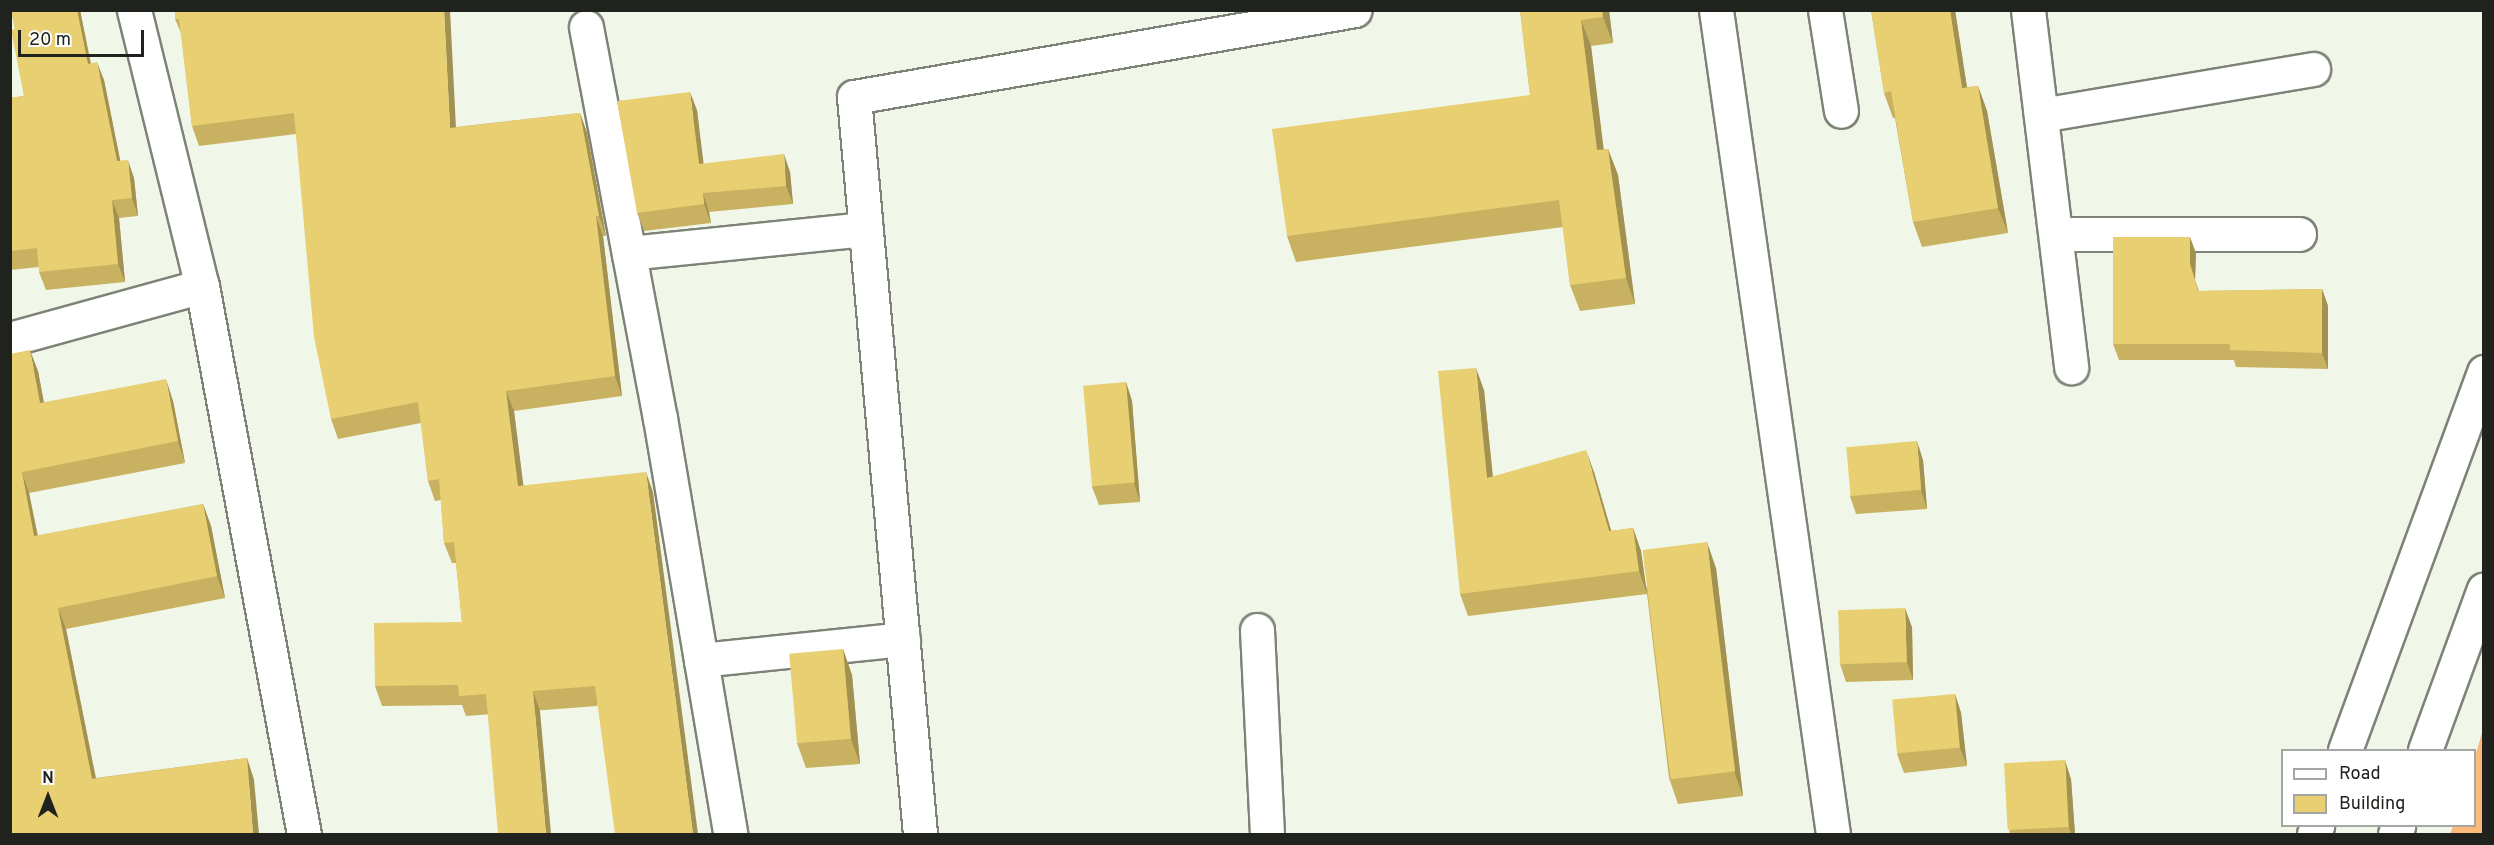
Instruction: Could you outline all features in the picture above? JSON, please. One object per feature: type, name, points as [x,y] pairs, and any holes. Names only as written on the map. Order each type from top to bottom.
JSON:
[{"type":"street","points":[[134,10],[202,286],[304,834]]},
{"type":"street","points":[[920,834],[854,97],[1355,10]]},
{"type":"street","points":[[1716,10],[1833,834]]},
{"type":"street","points":[[1825,10],[1841,111]]},
{"type":"street","points":[[2028,10],[2072,367]]},
{"type":"street","points":[[586,27],[629,254],[730,834]]},
{"type":"street","points":[[2041,115],[2313,69]]},
{"type":"street","points":[[629,254],[866,229]]},
{"type":"street","points":[[2056,234],[2299,234]]},
{"type":"street","points":[[10,339],[202,286]]},
{"type":"street","points":[[2344,749],[2484,372]]},
{"type":"street","points":[[2425,749],[2484,589]]},
{"type":"street","points":[[1257,630],[1267,834]]},
{"type":"street","points":[[701,660],[903,639]]},
{"type":"shaded area","points":[[2483,729],[2483,834],[2450,834],[2453,827],[2476,827],[2476,754]]},
{"type":"building","points":[[11,10],[77,10],[88,64],[97,62],[117,161],[128,160],[132,198],[112,200],[118,264],[39,272],[37,248],[10,251],[10,98],[24,96],[11,30],[15,29]]},
{"type":"building","points":[[175,10],[444,10],[450,128],[580,113],[599,216],[596,216],[615,376],[506,391],[518,486],[646,472],[693,834],[615,834],[595,686],[533,691],[546,834],[498,834],[486,694],[459,696],[458,685],[375,686],[374,623],[462,622],[454,542],[444,543],[439,479],[428,481],[418,402],[331,419],[314,337],[294,113],[192,126],[179,19],[175,19]]},
{"type":"building","points":[[1520,10],[1602,10],[1603,17],[1581,20],[1597,150],[1608,149],[1626,278],[1570,285],[1559,200],[1287,236],[1272,129],[1530,95]]},
{"type":"building","points":[[1871,10],[1950,10],[1962,88],[1978,86],[1998,208],[1913,222],[1891,91],[1884,93]]},
{"type":"building","points":[[690,92],[699,164],[784,154],[786,186],[703,193],[704,204],[637,213],[617,101]]},
{"type":"building","points":[[2113,237],[2190,237],[2190,264],[2198,291],[2322,289],[2322,353],[2230,350],[2230,344],[2113,344]]},
{"type":"building","points":[[30,350],[40,403],[166,379],[178,441],[22,472],[34,536],[203,504],[217,576],[58,608],[92,779],[247,758],[253,834],[10,834],[10,354]]},
{"type":"building","points":[[1476,368],[1487,478],[1586,450],[1609,531],[1633,528],[1639,571],[1460,594],[1438,371]]},
{"type":"building","points":[[1126,382],[1135,483],[1092,486],[1083,386]]},
{"type":"building","points":[[1917,441],[1921,490],[1851,496],[1846,447]]},
{"type":"building","points":[[1707,542],[1735,771],[1671,779],[1642,550]]},
{"type":"building","points":[[1905,608],[1907,662],[1840,664],[1838,610]]},
{"type":"building","points":[[843,649],[851,739],[797,743],[789,654]]},
{"type":"building","points":[[1955,694],[1960,748],[1897,753],[1892,699]]},
{"type":"building","points":[[2065,760],[2069,827],[2008,830],[2004,763]]}]
